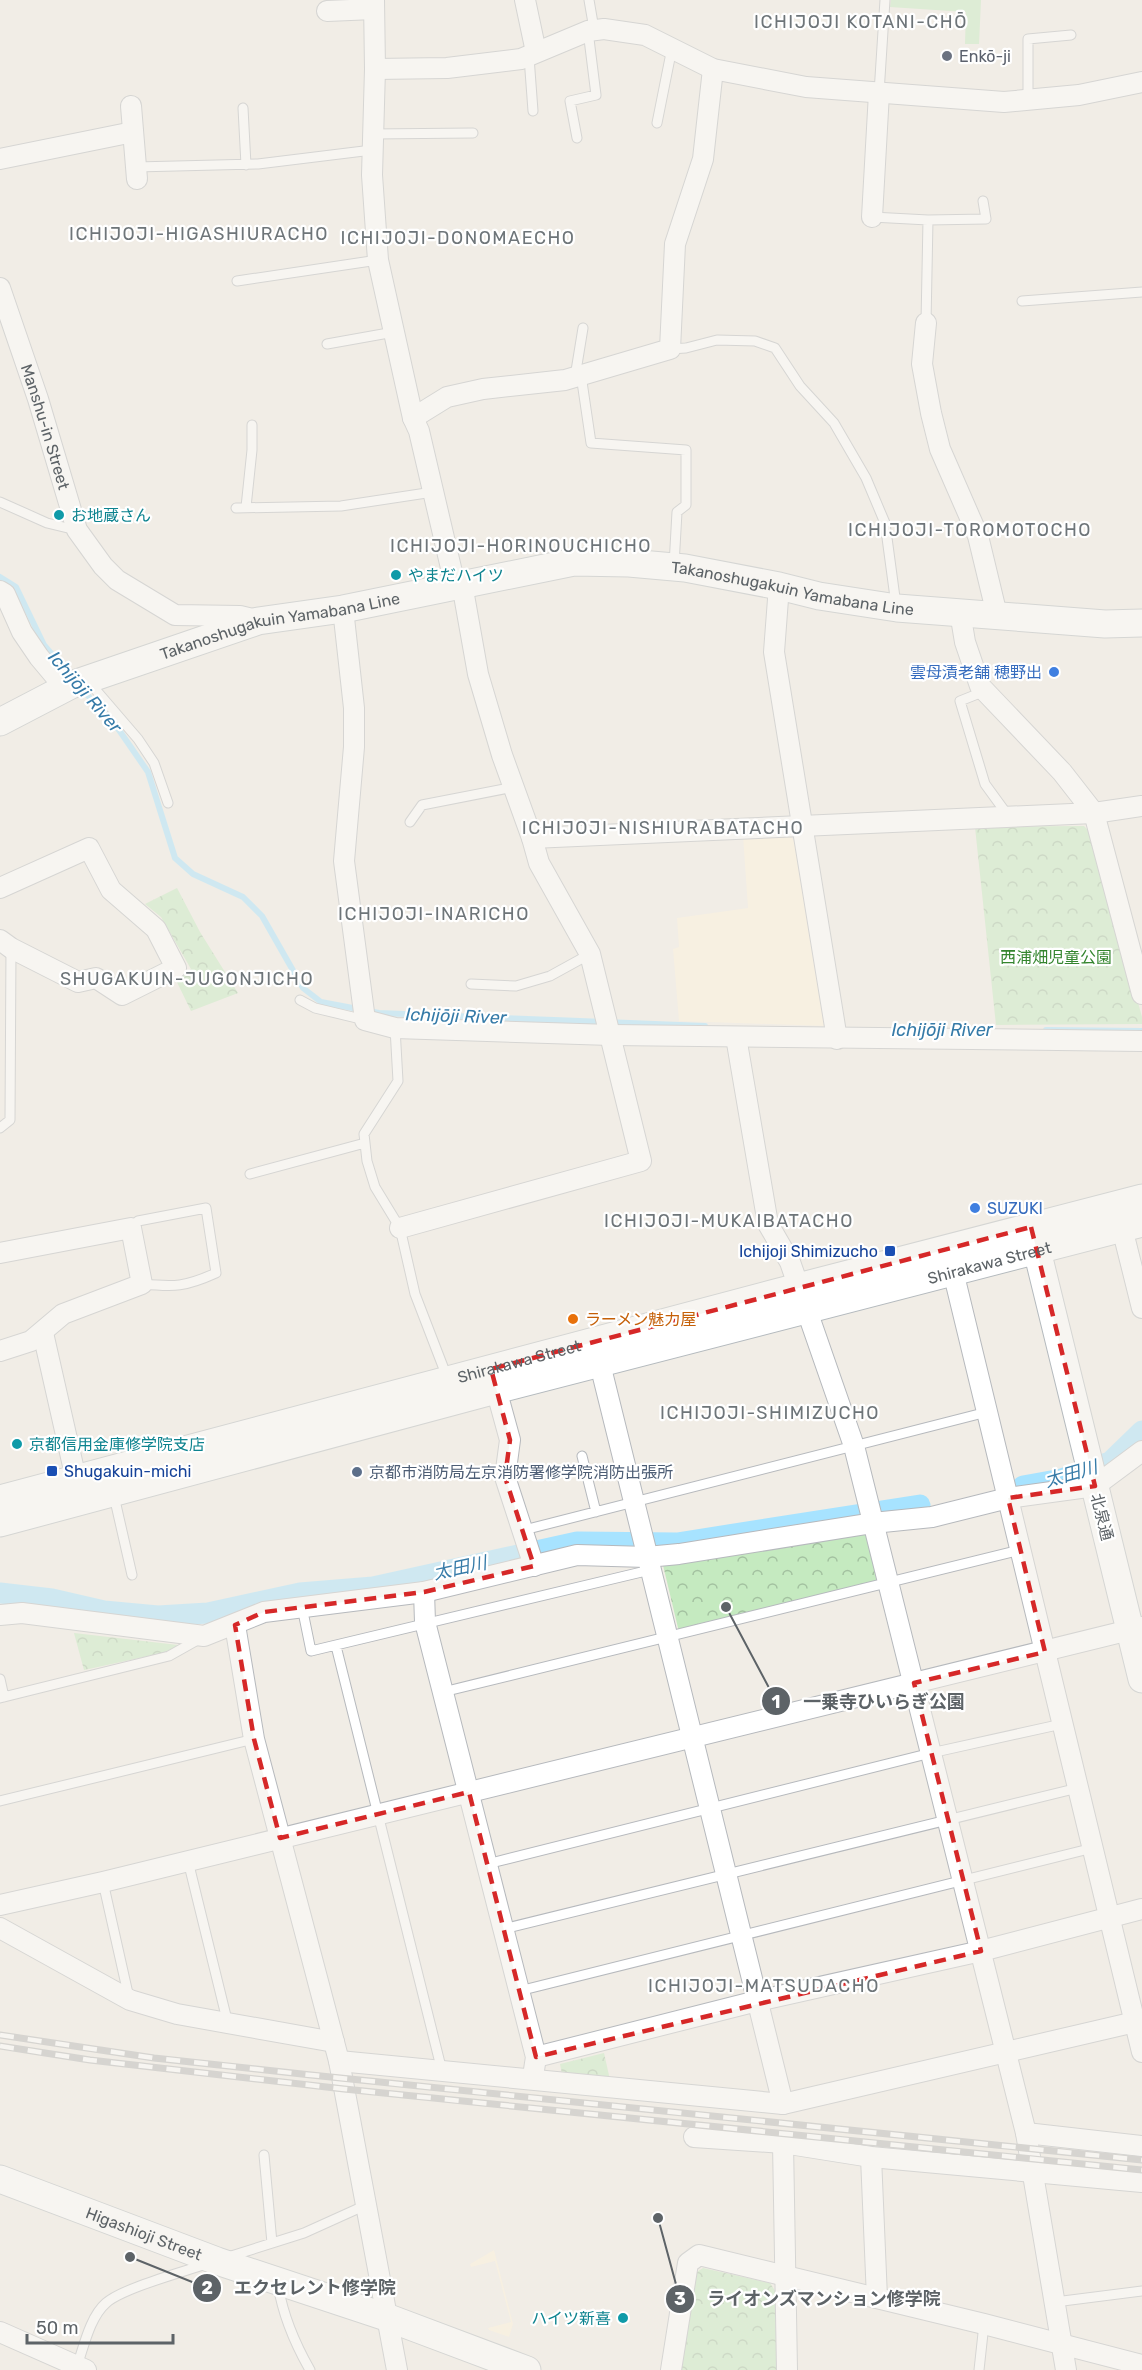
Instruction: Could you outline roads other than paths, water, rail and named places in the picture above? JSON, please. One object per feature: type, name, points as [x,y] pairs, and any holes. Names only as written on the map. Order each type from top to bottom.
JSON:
[{"type":"street","points":[[525,0],[533,54]]},
{"type":"street","points":[[327,11],[374,4],[372,175],[378,260],[413,418],[419,431],[433,492],[459,584],[477,674],[532,838],[538,863],[590,954],[641,1161],[400,1227]]},
{"type":"street","points":[[375,69],[447,68],[533,54],[591,30],[630,31],[645,35],[713,69],[806,87],[1004,102],[1079,95],[1142,82]]},
{"type":"street","points":[[413,418],[447,397],[578,376],[670,349],[675,244],[703,159],[713,69]]},
{"type":"street","points":[[872,217],[879,93]]},
{"type":"street","points":[[131,106],[136,173]]},
{"type":"street","points":[[0,159],[133,132]]},
{"type":"street","name":"Manshu-in Street","points":[[0,288],[38,399],[77,530],[103,566],[117,580],[175,615],[240,616],[258,621]]},
{"type":"street","points":[[926,323],[922,364],[930,413],[940,448],[978,536],[997,615]]},
{"type":"street","name":"Takanoshugakuin Yamabana Line","points":[[0,722],[78,683],[258,621],[343,609],[574,562],[674,567],[779,586],[819,596],[897,608],[1105,624],[1142,623]]},
{"type":"street","points":[[779,586],[774,652],[837,1039]]},
{"type":"street","points":[[0,591],[5,594],[22,632],[39,657],[78,683]]},
{"type":"street","points":[[343,609],[354,708],[354,747],[344,861],[365,1020],[395,1028],[611,1035],[1142,1041]]},
{"type":"street","points":[[960,612],[966,642],[980,686],[1062,772],[1094,813],[1142,994]]},
{"type":"street","points":[[532,838],[1094,813],[1142,806]]},
{"type":"street","points":[[0,888],[89,848],[111,890],[156,929],[176,968],[122,995],[96,978],[78,982],[6,944]]},
{"type":"street","points":[[736,1037],[768,1224],[790,1262],[854,1446],[981,1951],[1026,2133],[1066,2370]]},
{"type":"street","name":"Shirakawa Street","points":[[1034,1239],[1142,1198]]},
{"type":"street","points":[[1132,1226],[1142,1308]]},
{"type":"street","name":"Shirakawa Street","points":[[0,1499],[452,1390],[1034,1239],[1132,1226]]},
{"type":"street","points":[[0,1253],[131,1228],[142,1284],[63,1314],[31,1341],[0,1351]]},
{"type":"street","name":"北泉通","points":[[1034,1239],[1092,1475],[1136,1629],[1142,1679]]},
{"type":"street","points":[[950,1260],[1142,2052]]},
{"type":"street","points":[[43,1333],[76,1479]]},
{"type":"street","points":[[597,1352],[783,2104]]},
{"type":"street","points":[[494,1379],[510,1440],[505,1477],[534,1566]]},
{"type":"street","name":"Shirakawa Street","points":[[0,1523],[452,1390]]},
{"type":"street","points":[[0,1615],[22,1613],[204,1636],[264,1612],[424,1592],[577,1555],[649,1564],[768,1541],[871,1514],[932,1517],[1092,1475],[1142,1450]]},
{"type":"street","points":[[424,1592],[425,1622],[536,2057],[533,2079]]},
{"type":"street","points":[[235,1625],[254,1739],[336,2051],[397,2370]]},
{"type":"street","points":[[0,1905],[103,1882],[1136,1629]]},
{"type":"street","points":[[536,2057],[757,2001],[981,1951],[1142,1910]]},
{"type":"street","points":[[0,1928],[130,2000],[177,2014],[228,2024],[336,2051],[442,2071],[783,2104],[1135,2022]]},
{"type":"street","points":[[1026,2133],[1142,2146]]},
{"type":"street","points":[[694,2137],[783,2143],[870,2157],[1142,2182]]},
{"type":"street","points":[[783,2143],[787,2370]]},
{"type":"street","points":[[870,2157],[877,2298]]},
{"type":"street","name":"Higashioji Street","points":[[0,2179],[217,2261],[278,2279],[527,2370]]},
{"type":"street","points":[[671,2370],[688,2263],[699,2255],[1142,2365]]},
{"type":"street","points":[[0,2332],[81,2368]]},
{"type":"lane","points":[[577,138],[570,101],[596,95],[589,0]]},
{"type":"lane","points":[[879,93],[885,0]]},
{"type":"lane","points":[[1028,100],[1028,39],[1071,35]]},
{"type":"lane","points":[[657,123],[672,48]]},
{"type":"lane","points":[[533,54],[533,111]]},
{"type":"lane","points":[[243,108],[246,165]]},
{"type":"lane","points":[[136,173],[246,165],[373,142],[473,133]]},
{"type":"lane","points":[[983,201],[989,230]]},
{"type":"lane","points":[[872,217],[928,220],[986,219]]},
{"type":"lane","points":[[926,323],[928,220]]},
{"type":"lane","points":[[237,281],[378,260]]},
{"type":"lane","points":[[1022,301],[1142,292]]},
{"type":"lane","points":[[583,328],[578,376],[591,443],[686,450],[686,505],[677,512],[674,567]]},
{"type":"lane","points":[[327,344],[394,332]]},
{"type":"lane","points":[[670,349],[686,348],[717,340],[755,341],[775,348],[800,386],[834,423],[866,478],[885,524],[897,608]]},
{"type":"lane","points":[[246,507],[252,450],[252,425]]},
{"type":"lane","points":[[236,507],[341,506],[433,492]]},
{"type":"lane","points":[[0,502],[47,523],[77,530]]},
{"type":"lane","points":[[78,683],[94,689],[138,739],[154,763],[168,803]]},
{"type":"lane","points":[[985,691],[960,701],[985,784],[1009,817]]},
{"type":"lane","points":[[410,822],[422,805],[514,787]]},
{"type":"lane","points":[[0,1128],[10,1120],[6,944]]},
{"type":"lane","points":[[471,984],[516,986],[550,976],[590,954]]},
{"type":"lane","points":[[300,1000],[315,1008],[365,1020]]},
{"type":"lane","points":[[395,1028],[398,1081],[364,1134],[367,1161],[375,1187],[400,1227],[415,1294],[452,1390]]},
{"type":"lane","points":[[250,1173],[365,1143]]},
{"type":"lane","points":[[131,1228],[138,1221],[207,1208],[216,1272],[193,1284],[173,1287],[142,1284]]},
{"type":"lane","points":[[524,1530],[987,1412]]},
{"type":"lane","points":[[582,1456],[596,1512]]},
{"type":"lane","points":[[113,1491],[132,1575]]},
{"type":"lane","points":[[443,1692],[1020,1550]]},
{"type":"lane","points":[[302,1607],[311,1651],[649,1564]]},
{"type":"lane","points":[[0,1679],[2,1698],[169,1656],[204,1636]]},
{"type":"lane","points":[[336,1646],[442,2071]]},
{"type":"lane","points":[[487,1864],[931,1753],[1062,1724]]},
{"type":"lane","points":[[0,1801],[254,1739]]},
{"type":"lane","points":[[503,1929],[1078,1788]]},
{"type":"lane","points":[[519,1991],[1093,1848]]},
{"type":"lane","points":[[188,1860],[228,2024]]},
{"type":"lane","points":[[103,1882],[130,2000]]},
{"type":"lane","points":[[264,2155],[272,2243]]},
{"type":"lane","points":[[81,2368],[95,2319],[106,2303],[122,2293],[304,2233],[366,2205]]},
{"type":"lane","points":[[278,2279],[282,2308],[294,2343],[310,2370]]},
{"type":"lane","points":[[1055,2302],[1142,2291]]},
{"type":"lane","points":[[979,2370],[984,2324]]},
{"type":"waterway","name":"Ichijōji River","points":[[0,577],[16,587],[44,645],[71,677]]},
{"type":"waterway","name":"Ichijōji River","points":[[82,689],[119,730],[148,772],[175,858],[193,874],[243,897],[262,916],[303,988],[321,1002],[379,1013],[705,1026]]},
{"type":"waterway","name":"Ichijōji River","points":[[1046,1030],[1142,1031]]},
{"type":"waterway","name":"太田川","points":[[1023,1486],[1062,1479],[1110,1462],[1142,1431]]},
{"type":"waterway","name":"太田川","points":[[0,1593],[52,1599],[104,1611],[158,1616],[208,1613],[300,1593],[373,1587],[577,1542],[677,1543],[920,1505]]},
{"type":"railway","points":[[0,2035],[154,2058],[1142,2160]]},
{"type":"railway","points":[[0,2046],[90,2060],[344,2089],[1142,2170]]},
{"type":"place","name":"Enkō-ji","points":[[947,56]]},
{"type":"place","name":"お地蔵さん","points":[[59,515]]},
{"type":"place","name":"やまだハイツ","points":[[396,575]]},
{"type":"place","name":"雲母漬老舗 穂野出","points":[[1054,672]]},
{"type":"place","name":"SUZUKI","points":[[975,1208]]},
{"type":"place","name":"Ichijoji Shimizucho","points":[[890,1251]]},
{"type":"place","name":"ラーメン魅力屋","points":[[573,1319]]},
{"type":"place","name":"京都信用金庫修学院支店","points":[[17,1444]]},
{"type":"place","name":"Shugakuin-michi","points":[[52,1471]]},
{"type":"place","name":"京都市消防局左京消防署修学院消防出張所","points":[[357,1472]]},
{"type":"place","name":"一乗寺ひいらぎ公園","points":[[726,1607]]},
{"type":"place","name":"ライオンズマンション修学院","points":[[658,2218]]},
{"type":"place","name":"エクセレント修学院","points":[[130,2257]]},
{"type":"place","name":"ハイツ新喜","points":[[623,2318]]},
{"type":"district","name":"ICHIJOJI KOTANI-CHŌ","points":[[861,22]]},
{"type":"district","name":"ICHIJOJI-HIGASHIURACHO","points":[[199,234]]},
{"type":"district","name":"ICHIJOJI-DONOMAECHO","points":[[458,238]]},
{"type":"district","name":"ICHIJOJI-TOROMOTOCHO","points":[[970,530]]},
{"type":"district","name":"ICHIJOJI-HORINOUCHICHO","points":[[521,546]]},
{"type":"district","name":"ICHIJOJI-NISHIURABATACHO","points":[[663,828]]},
{"type":"district","name":"ICHIJOJI-INARICHO","points":[[434,914]]},
{"type":"district","name":"SHUGAKUIN-JUGONJICHO","points":[[187,979]]},
{"type":"district","name":"ICHIJOJI-MUKAIBATACHO","points":[[729,1221]]},
{"type":"district","name":"ICHIJOJI-SHIMIZUCHO","points":[[770,1413]]},
{"type":"district","name":"ICHIJOJI-MATSUDACHO","points":[[764,1986]]},
{"type":"park label","name":"西浦畑児童公園","points":[[1056,957]]}]
